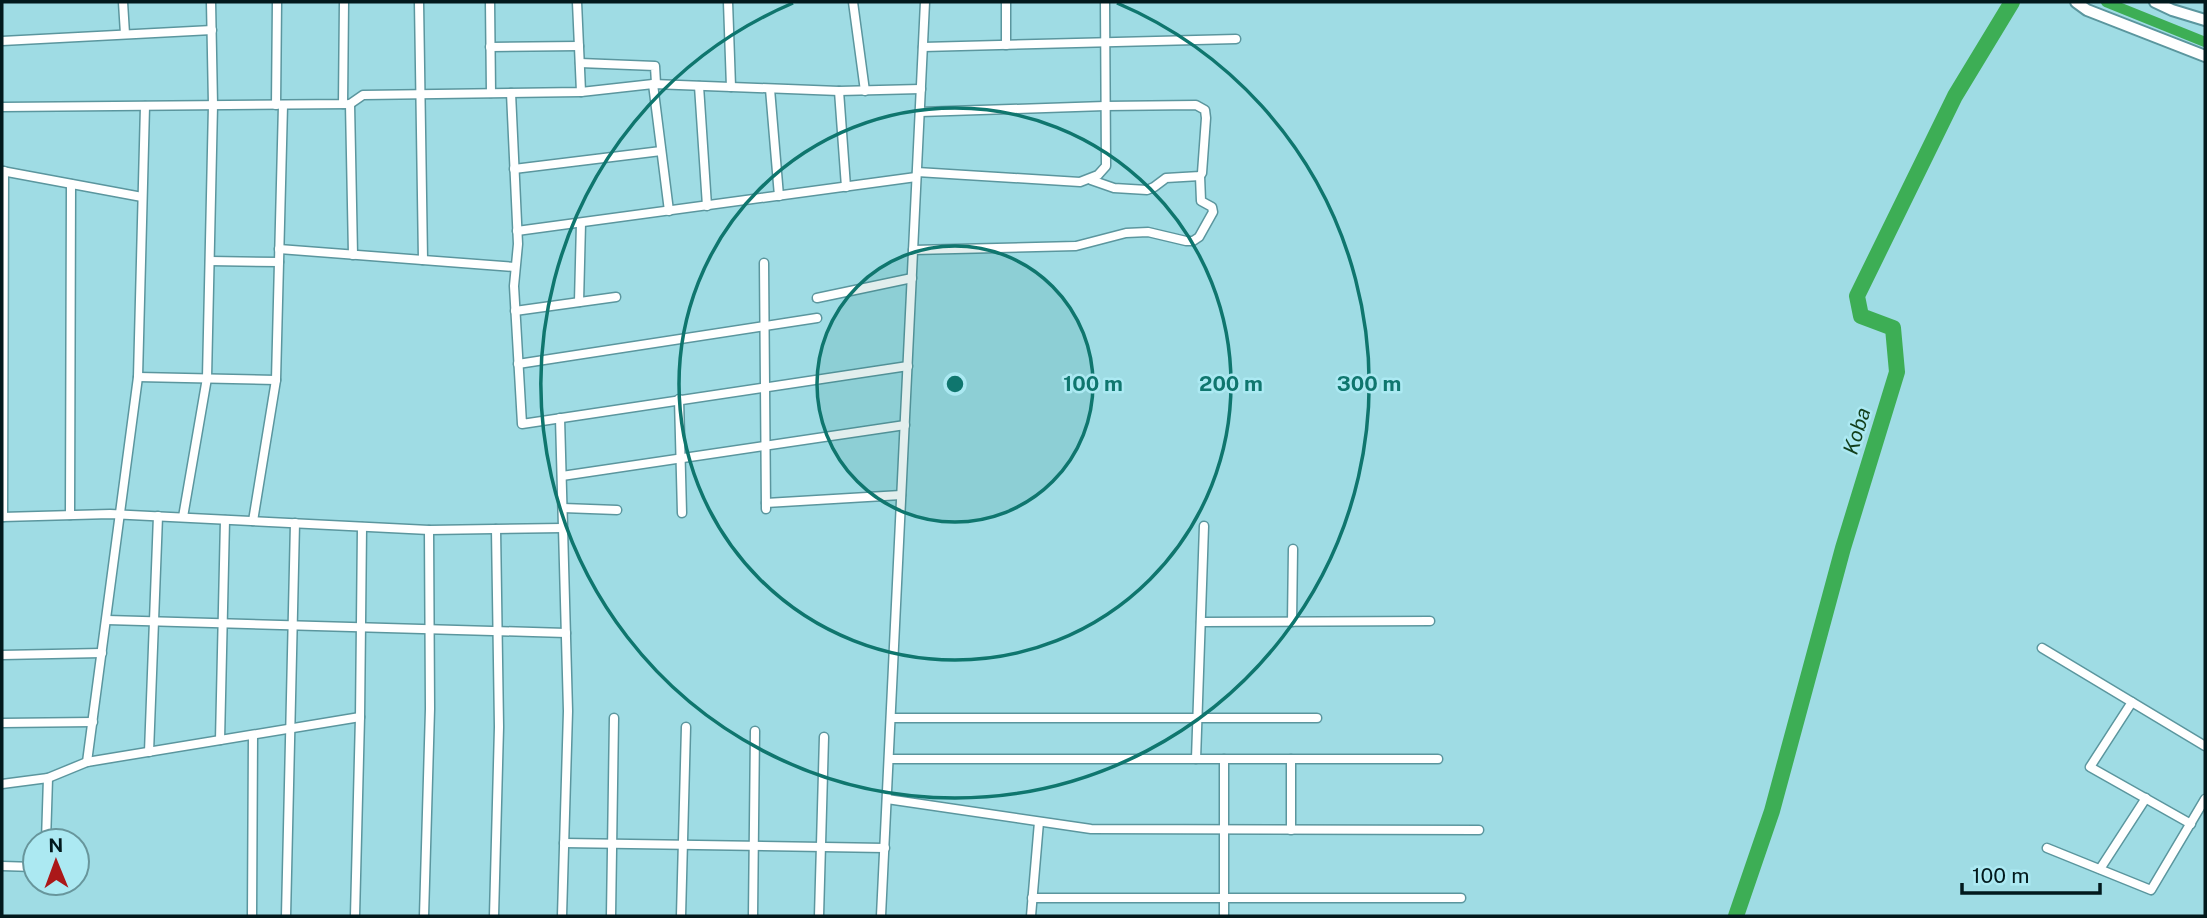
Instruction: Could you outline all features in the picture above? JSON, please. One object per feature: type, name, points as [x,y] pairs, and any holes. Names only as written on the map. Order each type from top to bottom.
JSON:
[{"type":"street","points":[[123,2],[125,34]]},
{"type":"street","points":[[183,517],[207,379],[213,105],[211,2]]},
{"type":"street","points":[[253,521],[276,380],[279,262],[277,2]]},
{"type":"street","points":[[344,2],[353,255]]},
{"type":"street","points":[[419,2],[423,260]]},
{"type":"street","points":[[489,2],[491,93]]},
{"type":"street","points":[[577,2],[581,92]]},
{"type":"street","points":[[729,2],[731,87]]},
{"type":"street","points":[[853,2],[865,91]]},
{"type":"street","points":[[881,916],[925,2]]},
{"type":"street","points":[[1006,2],[1006,45]]},
{"type":"street","points":[[517,231],[779,197],[916,175],[1080,183],[1091,180],[1098,176],[1105,166],[1104,2]]},
{"type":"street","points":[[2076,2],[2087,10],[2205,56]]},
{"type":"street","points":[[2155,2],[2202,16]]},
{"type":"street","points":[[2,41],[212,30]]},
{"type":"street","points":[[923,47],[1236,39]]},
{"type":"street","points":[[490,47],[579,46]]},
{"type":"street","points":[[580,63],[655,66],[654,84],[669,211]]},
{"type":"street","points":[[2,107],[347,104],[363,95],[581,92],[654,84],[839,91],[920,89]]},
{"type":"street","points":[[699,86],[707,206]]},
{"type":"street","points":[[770,89],[779,197]]},
{"type":"street","points":[[839,91],[846,187]]},
{"type":"street","points":[[511,93],[517,231],[515,311],[522,424],[908,366]]},
{"type":"street","points":[[87,762],[138,377],[145,106]]},
{"type":"street","points":[[913,250],[1076,246],[1126,233],[1148,232],[1186,242],[1199,237],[1213,209],[1201,201],[1200,176],[1206,118],[1205,110],[1201,106],[920,112]]},
{"type":"street","points":[[514,169],[661,151]]},
{"type":"street","points":[[142,197],[3,171],[2,517],[120,514],[429,530],[563,528]]},
{"type":"street","points":[[1091,180],[1114,188],[1147,190],[1166,178],[1200,176]]},
{"type":"street","points":[[70,515],[71,184]]},
{"type":"street","points":[[579,302],[581,223]]},
{"type":"street","points":[[279,250],[515,267]]},
{"type":"street","points":[[210,261],[279,262]]},
{"type":"street","points":[[764,262],[766,506],[901,495]]},
{"type":"street","points":[[817,298],[912,278]]},
{"type":"street","points":[[515,311],[617,297]]},
{"type":"street","points":[[518,364],[817,318]]},
{"type":"street","points":[[138,377],[276,380]]},
{"type":"street","points":[[679,399],[682,513]]},
{"type":"street","points":[[560,418],[568,711],[562,916]]},
{"type":"street","points":[[562,476],[905,425]]},
{"type":"street","points":[[563,508],[617,510]]},
{"type":"street","points":[[149,752],[158,516]]},
{"type":"street","points":[[220,740],[225,520]]},
{"type":"street","points":[[286,916],[295,523]]},
{"type":"street","points":[[1196,759],[1204,526]]},
{"type":"street","points":[[355,916],[362,527]]},
{"type":"street","points":[[494,916],[499,727],[496,529]]},
{"type":"street","points":[[424,916],[430,709],[429,530]]},
{"type":"street","points":[[1292,622],[1293,549]]},
{"type":"street","points":[[107,620],[566,633]]},
{"type":"street","points":[[1201,622],[1430,621]]},
{"type":"street","points":[[2042,648],[2205,746]]},
{"type":"street","points":[[2,655],[102,653]]},
{"type":"street","points":[[2132,702],[2090,767],[2191,824]]},
{"type":"street","points":[[2,785],[48,778],[87,762],[360,717]]},
{"type":"street","points":[[611,916],[614,718]]},
{"type":"street","points":[[891,718],[1317,718]]},
{"type":"street","points":[[2,723],[93,722]]},
{"type":"street","points":[[681,916],[686,727]]},
{"type":"street","points":[[753,916],[755,732]]},
{"type":"street","points":[[252,916],[253,734]]},
{"type":"street","points":[[819,916],[824,737]]},
{"type":"street","points":[[889,759],[1438,759]]},
{"type":"street","points":[[1224,759],[1224,916]]},
{"type":"street","points":[[1291,830],[1292,759]]},
{"type":"street","points":[[46,827],[48,778]]},
{"type":"street","points":[[887,799],[1091,830],[1479,830]]},
{"type":"street","points":[[2100,869],[2146,799]]},
{"type":"street","points":[[2047,848],[2151,890],[2205,799]]},
{"type":"street","points":[[1031,916],[1039,822]]},
{"type":"street","points":[[564,843],[885,848]]},
{"type":"street","points":[[2,866],[21,867]]},
{"type":"street","points":[[1032,898],[1461,898]]},
{"type":"waterway","name":"Koba","points":[[1736,916],[1772,811],[1843,548],[1897,372],[1893,328],[1861,316],[1857,296],[1955,96],[2012,2]]},
{"type":"waterway","points":[[2106,2],[2205,42]]}]
